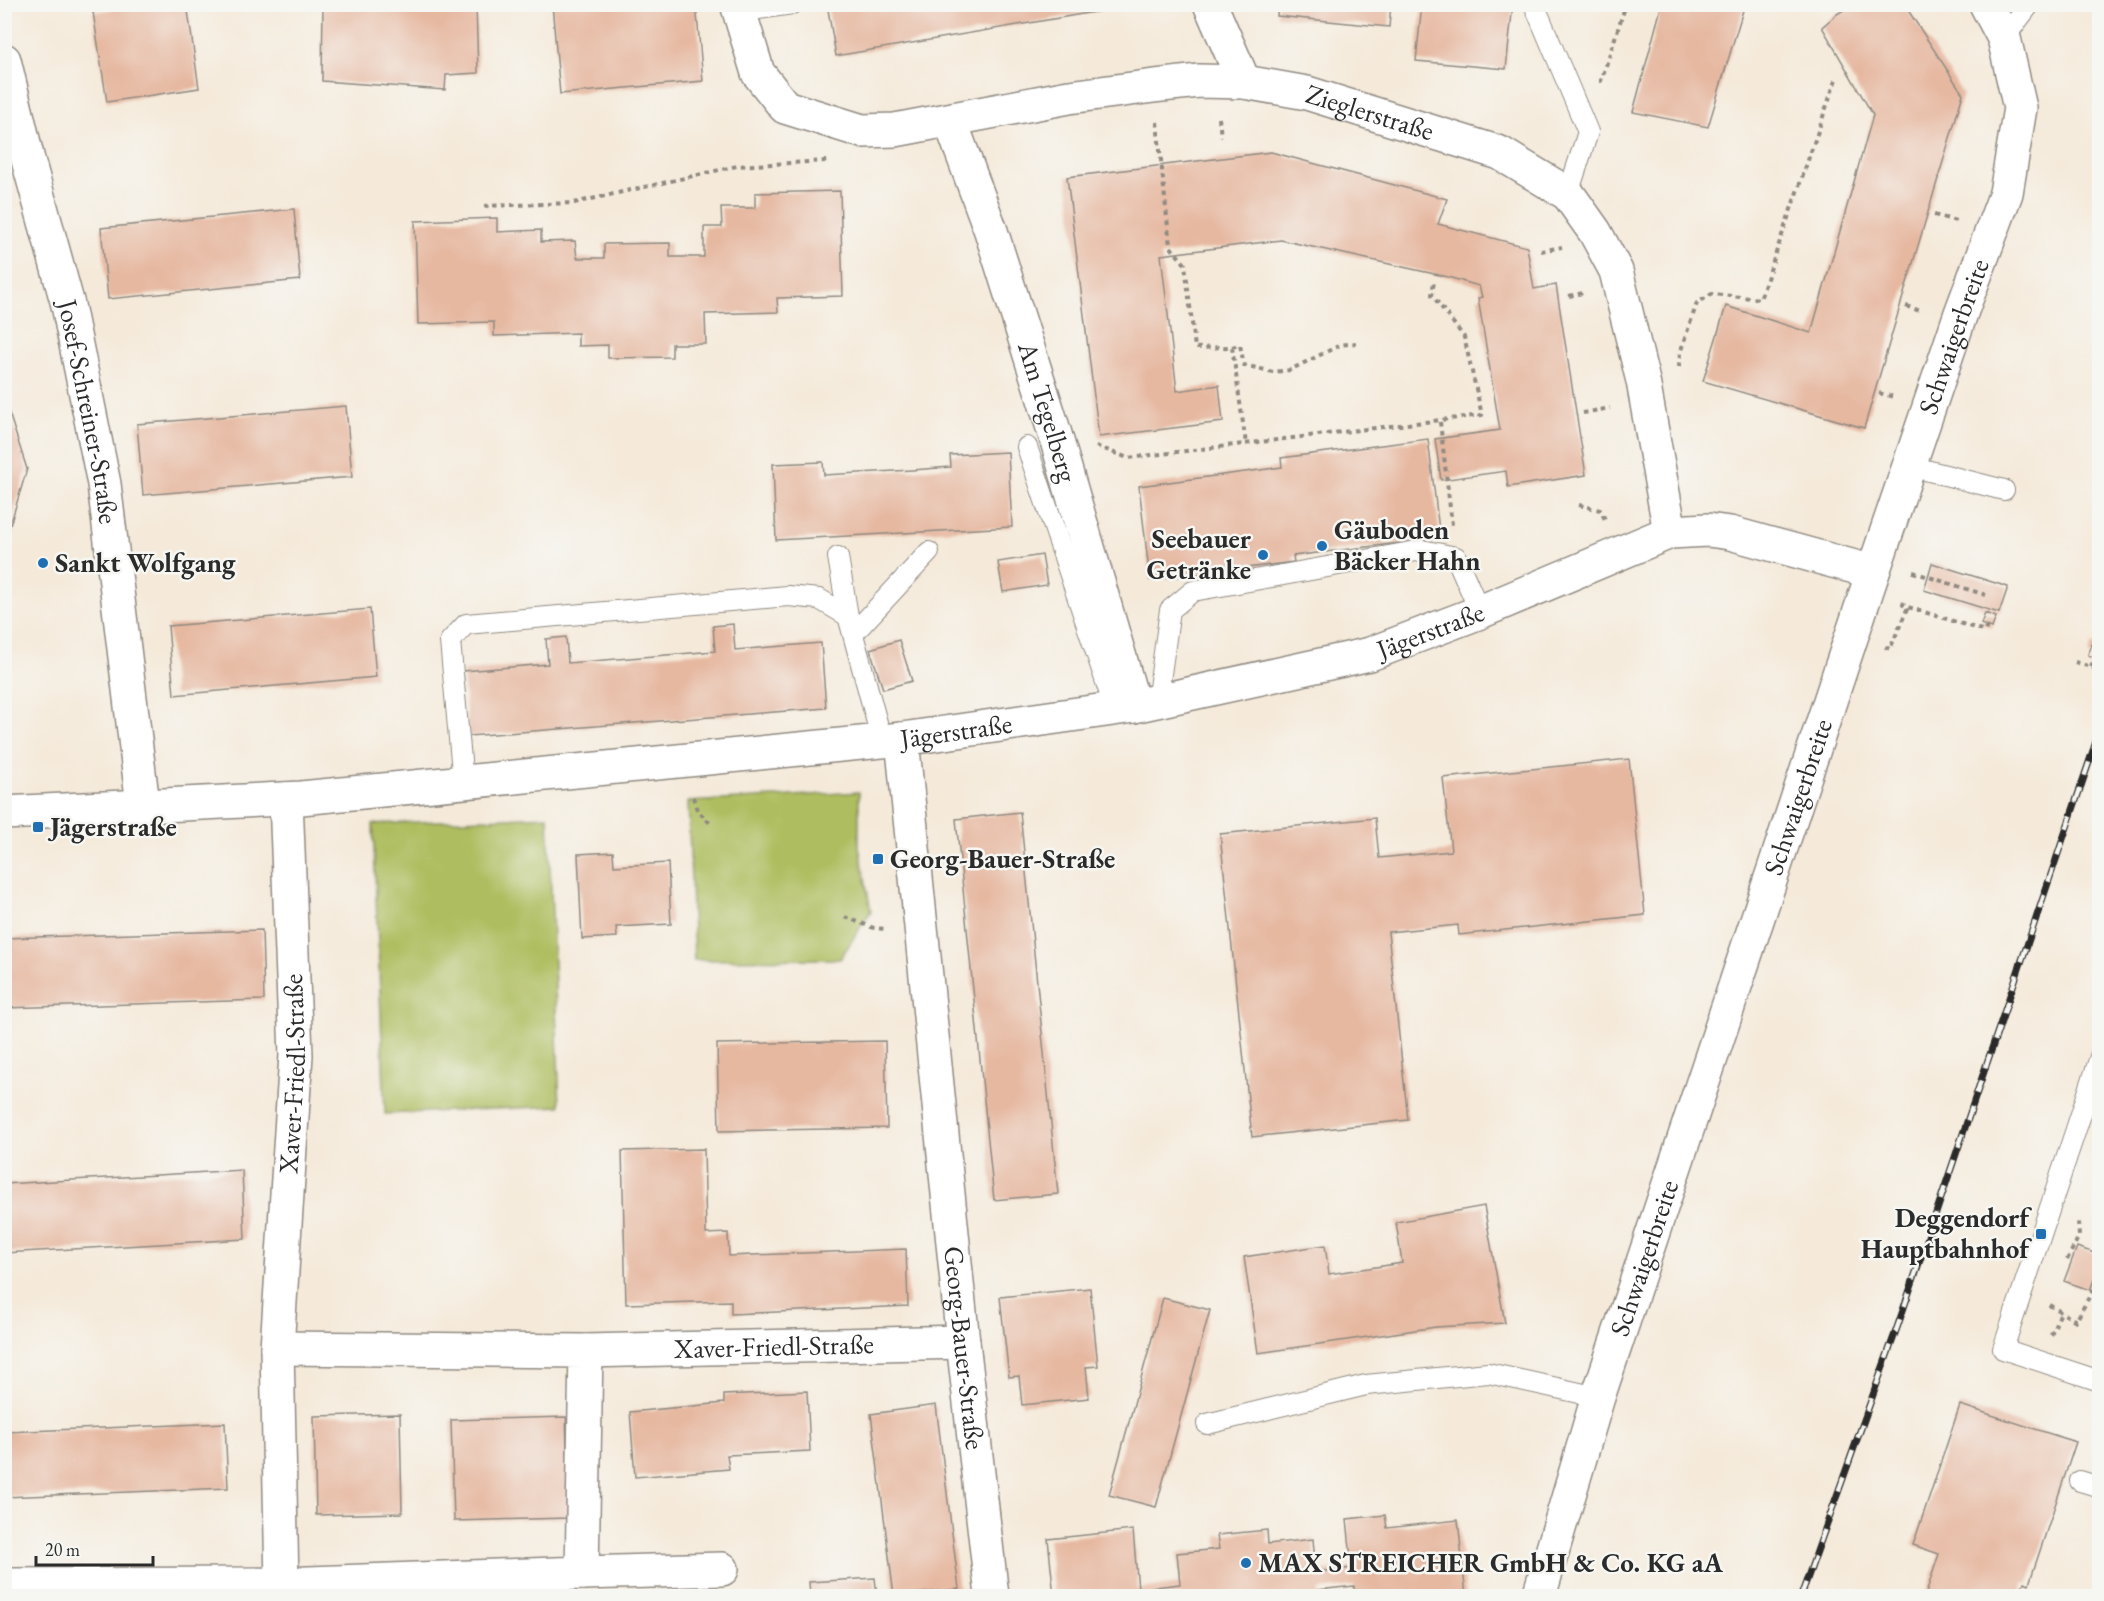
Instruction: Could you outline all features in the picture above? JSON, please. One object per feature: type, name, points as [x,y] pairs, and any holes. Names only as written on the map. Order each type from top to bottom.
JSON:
[{"type":"street","points":[[738,8],[758,73],[785,107],[862,131],[895,130],[1069,97],[1154,86],[1199,81],[1244,82],[1210,4]]},
{"type":"street","name":"Schwaigerbreite","points":[[1539,1596],[1598,1397],[1873,572],[1961,313],[2006,193],[2020,108],[2004,38],[1986,4]]},
{"type":"street","name":"Josef-Schreiner-Straße","points":[[4,60],[28,160],[68,305],[104,484],[143,805]]},
{"type":"street","name":"Zieglerstraße","points":[[1244,82],[1307,93],[1500,153],[1568,194],[1595,232],[1616,271],[1643,381],[1670,532]]},
{"type":"street","name":"Am Tegelberg","points":[[950,120],[991,231],[1041,440],[1136,706]]},
{"type":"street","name":"Jägerstraße","points":[[4,813],[286,799],[892,740],[1136,706],[1370,654],[1480,612],[1670,532],[1708,530],[1730,533],[1873,572]]},
{"type":"street","name":"Georg-Bauer-Straße","points":[[892,740],[992,1596]]},
{"type":"street","name":"Xaver-Friedl-Straße","points":[[282,1584],[277,1348],[296,1054],[286,799]]},
{"type":"street","name":"Xaver-Friedl-Straße","points":[[277,1348],[586,1351],[963,1342]]},
{"type":"street","points":[[582,1573],[586,1351]]},
{"type":"street","points":[[4,1585],[282,1584],[722,1569]]},
{"type":"lane","points":[[738,8],[792,4]]},
{"type":"lane","points":[[1534,4],[1588,132],[1568,194]]},
{"type":"lane","points":[[2004,38],[2030,4]]},
{"type":"lane","points":[[1910,466],[2004,490]]},
{"type":"lane","points":[[1136,706],[1170,610],[1193,591],[1422,550],[1456,557],[1480,612]]},
{"type":"lane","points":[[850,625],[929,552]]},
{"type":"lane","points":[[838,557],[850,625],[892,740]]},
{"type":"lane","points":[[463,782],[450,640],[466,624],[788,596],[819,599],[850,625]]},
{"type":"lane","points":[[2100,1057],[2003,1349],[2100,1381]]},
{"type":"lane","points":[[1207,1424],[1366,1384],[1488,1373],[1598,1397]]},
{"type":"lane","points":[[2080,1481],[2100,1487]]},
{"type":"path","points":[[1569,87],[1601,81],[1626,4]]},
{"type":"path","points":[[1643,381],[1668,394],[1678,387],[1680,354],[1697,303],[1712,294],[1760,299],[1836,79]]},
{"type":"path","points":[[1154,86],[1170,246],[1185,264],[1195,348],[1240,345],[1244,364],[1273,372],[1290,370],[1340,345],[1356,343]]},
{"type":"path","points":[[484,206],[574,203],[736,166],[846,160],[862,131]]},
{"type":"path","points":[[1041,440],[1088,443],[1128,458],[1440,422],[1482,415],[1464,337],[1432,295],[1434,281]]},
{"type":"path","points":[[1232,347],[1246,444]]},
{"type":"path","points":[[1440,422],[1456,557]]},
{"type":"path","points":[[1910,583],[1913,572],[1986,595]]},
{"type":"path","points":[[1906,594],[1903,605],[1908,607],[1985,632],[1987,626]]},
{"type":"path","points":[[1876,644],[1890,649],[1908,607]]},
{"type":"path","points":[[2091,667],[2096,652]]},
{"type":"path","points":[[2075,662],[2100,670]]},
{"type":"path","points":[[2065,1264],[2079,1236],[2078,1212]]},
{"type":"path","points":[[2046,1303],[2076,1321],[2100,1277]]},
{"type":"path","points":[[2056,1322],[2061,1312]]},
{"type":"green space","points":[[859,792],[859,846],[871,911],[840,959],[694,960],[688,802]]},
{"type":"green space","points":[[548,816],[560,1106],[385,1114],[373,824]]},
{"type":"building","points":[[147,4],[187,4],[199,88],[107,102],[93,12]]},
{"type":"building","points":[[323,4],[476,4],[478,73],[446,75],[445,90],[322,81]]},
{"type":"building","points":[[552,4],[696,4],[703,81],[560,94]]},
{"type":"building","points":[[827,4],[1129,4],[1129,6],[836,56]]},
{"type":"building","points":[[1278,4],[1391,4],[1389,27],[1277,16]]},
{"type":"building","points":[[1422,4],[1513,4],[1506,69],[1416,61]]},
{"type":"building","points":[[1662,4],[1748,4],[1744,7],[1708,127],[1633,112]]},
{"type":"building","points":[[1853,4],[1904,4],[1963,94],[1864,428],[1703,381],[1726,306],[1811,333],[1873,115],[1822,27]]},
{"type":"building","points":[[1271,152],[1447,199],[1438,224],[1527,247],[1534,289],[1556,285],[1586,475],[1508,487],[1506,471],[1441,480],[1435,439],[1500,430],[1478,298],[1482,297],[1479,286],[1281,240],[1161,255],[1177,391],[1219,385],[1223,422],[1099,437],[1067,177]]},
{"type":"building","points":[[840,191],[843,296],[777,298],[778,312],[705,314],[706,344],[672,344],[672,357],[608,358],[608,345],[578,346],[578,333],[494,336],[494,322],[418,324],[415,221],[497,218],[497,232],[541,230],[541,242],[575,241],[577,258],[604,258],[604,244],[670,243],[670,257],[704,257],[704,227],[722,227],[721,208],[755,208],[755,193]]},
{"type":"building","points":[[294,209],[300,280],[108,299],[101,228]]},
{"type":"building","points":[[346,406],[352,477],[143,495],[137,424]]},
{"type":"building","points":[[9,413],[27,469],[5,542],[4,414]]},
{"type":"building","points":[[1428,439],[1440,538],[1293,556],[1294,562],[1150,580],[1139,486],[1282,467],[1281,458]]},
{"type":"building","points":[[1008,452],[1012,527],[776,540],[773,464],[823,462],[824,475],[951,467],[950,455]]},
{"type":"building","points":[[1042,555],[1047,585],[1003,592],[998,562]]},
{"type":"building","points":[[1932,563],[2008,587],[1999,613],[1924,590]]},
{"type":"building","points":[[370,609],[376,677],[174,695],[168,626]]},
{"type":"building","points":[[1985,613],[1996,617],[1992,628],[1981,624]]},
{"type":"building","points":[[733,624],[735,650],[821,643],[826,708],[468,736],[463,671],[548,664],[546,639],[566,637],[568,663],[715,651],[713,626]]},
{"type":"building","points":[[899,640],[912,681],[883,689],[870,649]]},
{"type":"building","points":[[2092,644],[2100,647],[2099,659],[2088,655]]},
{"type":"building","points":[[1629,759],[1645,915],[1459,935],[1458,925],[1388,932],[1408,1120],[1252,1137],[1220,834],[1375,818],[1379,858],[1451,851],[1443,778]]},
{"type":"building","points":[[1020,812],[1058,1194],[994,1200],[956,819]]},
{"type":"building","points":[[613,852],[614,866],[668,863],[671,924],[616,927],[617,937],[582,939],[578,854]]},
{"type":"building","points":[[262,930],[264,1000],[4,1008],[4,938]]},
{"type":"building","points":[[885,1041],[887,1128],[719,1131],[717,1044]]},
{"type":"building","points":[[704,1149],[706,1234],[728,1233],[729,1256],[906,1249],[908,1306],[731,1314],[731,1301],[626,1304],[622,1151]]},
{"type":"building","points":[[242,1170],[245,1239],[4,1253],[4,1184]]},
{"type":"building","points":[[1484,1206],[1505,1323],[1436,1327],[1258,1353],[1244,1257],[1325,1245],[1329,1274],[1402,1263],[1396,1222]]},
{"type":"building","points":[[2077,1247],[2100,1255],[2100,1264],[2090,1290],[2064,1281]]},
{"type":"building","points":[[1090,1288],[1098,1366],[1086,1367],[1089,1398],[1022,1405],[1019,1376],[1009,1377],[1000,1297]]},
{"type":"building","points":[[1163,1298],[1210,1310],[1156,1507],[1109,1495]]},
{"type":"building","points":[[807,1391],[810,1451],[727,1455],[729,1469],[635,1477],[630,1412],[724,1403],[724,1395]]},
{"type":"building","points":[[936,1405],[959,1589],[894,1596],[871,1414]]},
{"type":"building","points":[[1960,1405],[2076,1442],[2029,1584],[2024,1582],[2019,1596],[1925,1596],[1939,1554],[1913,1545]]},
{"type":"building","points":[[400,1414],[402,1513],[316,1515],[314,1416]]},
{"type":"building","points":[[566,1417],[569,1518],[454,1521],[451,1420]]},
{"type":"building","points":[[225,1423],[228,1488],[4,1497],[4,1432]]},
{"type":"building","points":[[1385,1515],[1387,1528],[1458,1520],[1466,1596],[1355,1596],[1354,1586],[1318,1590],[1319,1596],[1054,1596],[1048,1539],[1133,1530],[1138,1589],[1180,1584],[1177,1553],[1219,1549],[1217,1535],[1267,1530],[1268,1544],[1313,1539],[1316,1572],[1352,1568],[1347,1519]]},
{"type":"building","points":[[875,1578],[877,1596],[810,1596],[809,1582]]},
{"type":"railway","points":[[1801,1596],[1898,1325],[2100,730]]},
{"type":"place","name":"Gäuboden Bäcker Hahn","points":[[1322,546]]},
{"type":"place","name":"Seebauer Getränke","points":[[1263,555]]},
{"type":"place","name":"Sankt Wolfgang","points":[[43,563]]},
{"type":"place","name":"Jägerstraße","points":[[38,827]]},
{"type":"place","name":"Georg-Bauer-Straße","points":[[878,859]]},
{"type":"place","name":"Deggendorf Hauptbahnhof","points":[[2041,1234]]},
{"type":"place","name":"MAX STREICHER GmbH & Co. KG aA","points":[[1246,1563]]}]
